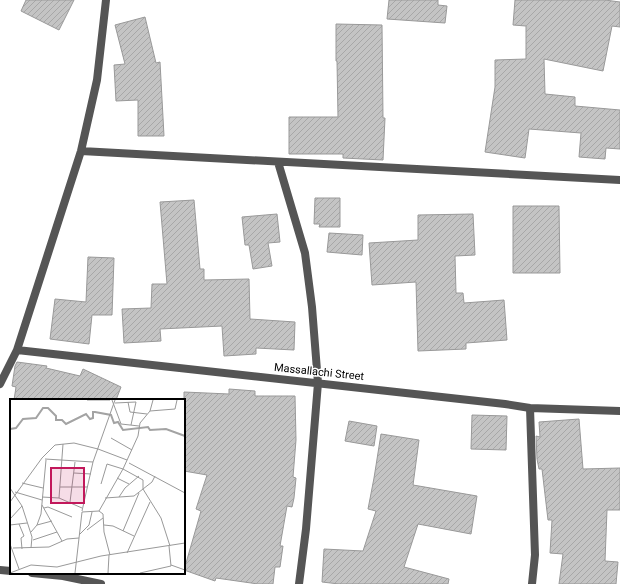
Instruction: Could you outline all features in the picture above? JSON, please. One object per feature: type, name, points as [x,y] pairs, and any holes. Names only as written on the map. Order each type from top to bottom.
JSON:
[{"type":"street","points":[[0,384],[17,350],[82,152],[97,80],[106,0]]},
{"type":"street","points":[[82,152],[620,180]]},
{"type":"street","points":[[278,162],[305,253],[312,307],[318,383],[306,529],[299,584]]},
{"type":"street","name":"Massallachi Street","points":[[17,350],[530,408],[620,411]]},
{"type":"street","points":[[530,408],[535,555],[532,584]]},
{"type":"street","points":[[0,570],[10,571]]},
{"type":"street","points":[[42,574],[63,576],[101,584]]},
{"type":"building","points":[[26,0],[74,0],[59,30],[21,11]]},
{"type":"building","points":[[389,0],[438,0],[438,5],[447,6],[445,23],[387,19]]},
{"type":"building","points":[[515,0],[605,0],[620,2],[620,27],[612,26],[603,71],[544,59],[545,94],[575,97],[575,106],[620,110],[620,149],[606,148],[605,159],[579,157],[581,133],[529,129],[525,158],[485,152],[495,87],[495,60],[526,59],[526,26],[513,25]]},
{"type":"building","points":[[145,17],[156,63],[160,62],[164,136],[138,136],[138,100],[116,101],[114,65],[125,64],[115,25]]},
{"type":"building","points":[[336,24],[382,25],[383,118],[385,118],[383,160],[343,158],[343,154],[289,154],[289,117],[338,117]]},
{"type":"building","points":[[315,198],[340,198],[340,227],[319,227],[320,224],[314,224]]},
{"type":"building","points":[[194,200],[200,269],[204,269],[204,280],[249,279],[250,319],[295,322],[294,350],[256,348],[256,354],[224,356],[222,326],[160,329],[161,341],[124,343],[122,309],[151,308],[152,284],[167,284],[160,202]]},
{"type":"building","points":[[513,206],[559,206],[560,273],[513,273]]},
{"type":"building","points":[[277,214],[280,242],[268,243],[272,266],[253,269],[249,245],[245,245],[242,217]]},
{"type":"building","points":[[473,214],[475,255],[455,256],[456,293],[463,293],[464,303],[504,300],[507,340],[466,343],[466,349],[418,351],[416,282],[372,285],[369,243],[418,240],[418,215]]},
{"type":"building","points":[[329,233],[363,235],[362,255],[327,252]]},
{"type":"building","points":[[88,257],[114,258],[112,315],[92,315],[89,344],[50,339],[55,299],[86,302]]},
{"type":"building","points":[[17,362],[47,366],[46,368],[80,376],[83,369],[121,387],[116,399],[14,399],[16,387],[12,386]]},
{"type":"building","points":[[229,389],[255,391],[255,396],[295,396],[296,440],[293,477],[296,478],[294,498],[292,507],[287,506],[280,546],[283,546],[280,567],[275,567],[273,584],[258,584],[216,578],[215,581],[185,570],[201,511],[196,509],[207,475],[185,471],[184,392],[229,394]]},
{"type":"building","points":[[472,415],[507,416],[506,450],[471,449]]},
{"type":"building","points":[[579,419],[583,469],[620,468],[620,510],[607,510],[605,561],[618,562],[616,584],[559,584],[563,554],[550,553],[552,520],[548,520],[542,469],[539,469],[537,459],[536,436],[540,437],[539,422]]},
{"type":"building","points":[[349,421],[377,426],[374,446],[345,441]]},
{"type":"building","points":[[381,434],[419,440],[413,485],[477,496],[471,534],[418,524],[404,567],[449,579],[448,584],[339,584],[322,582],[324,549],[363,551],[376,511],[368,509]]}]
